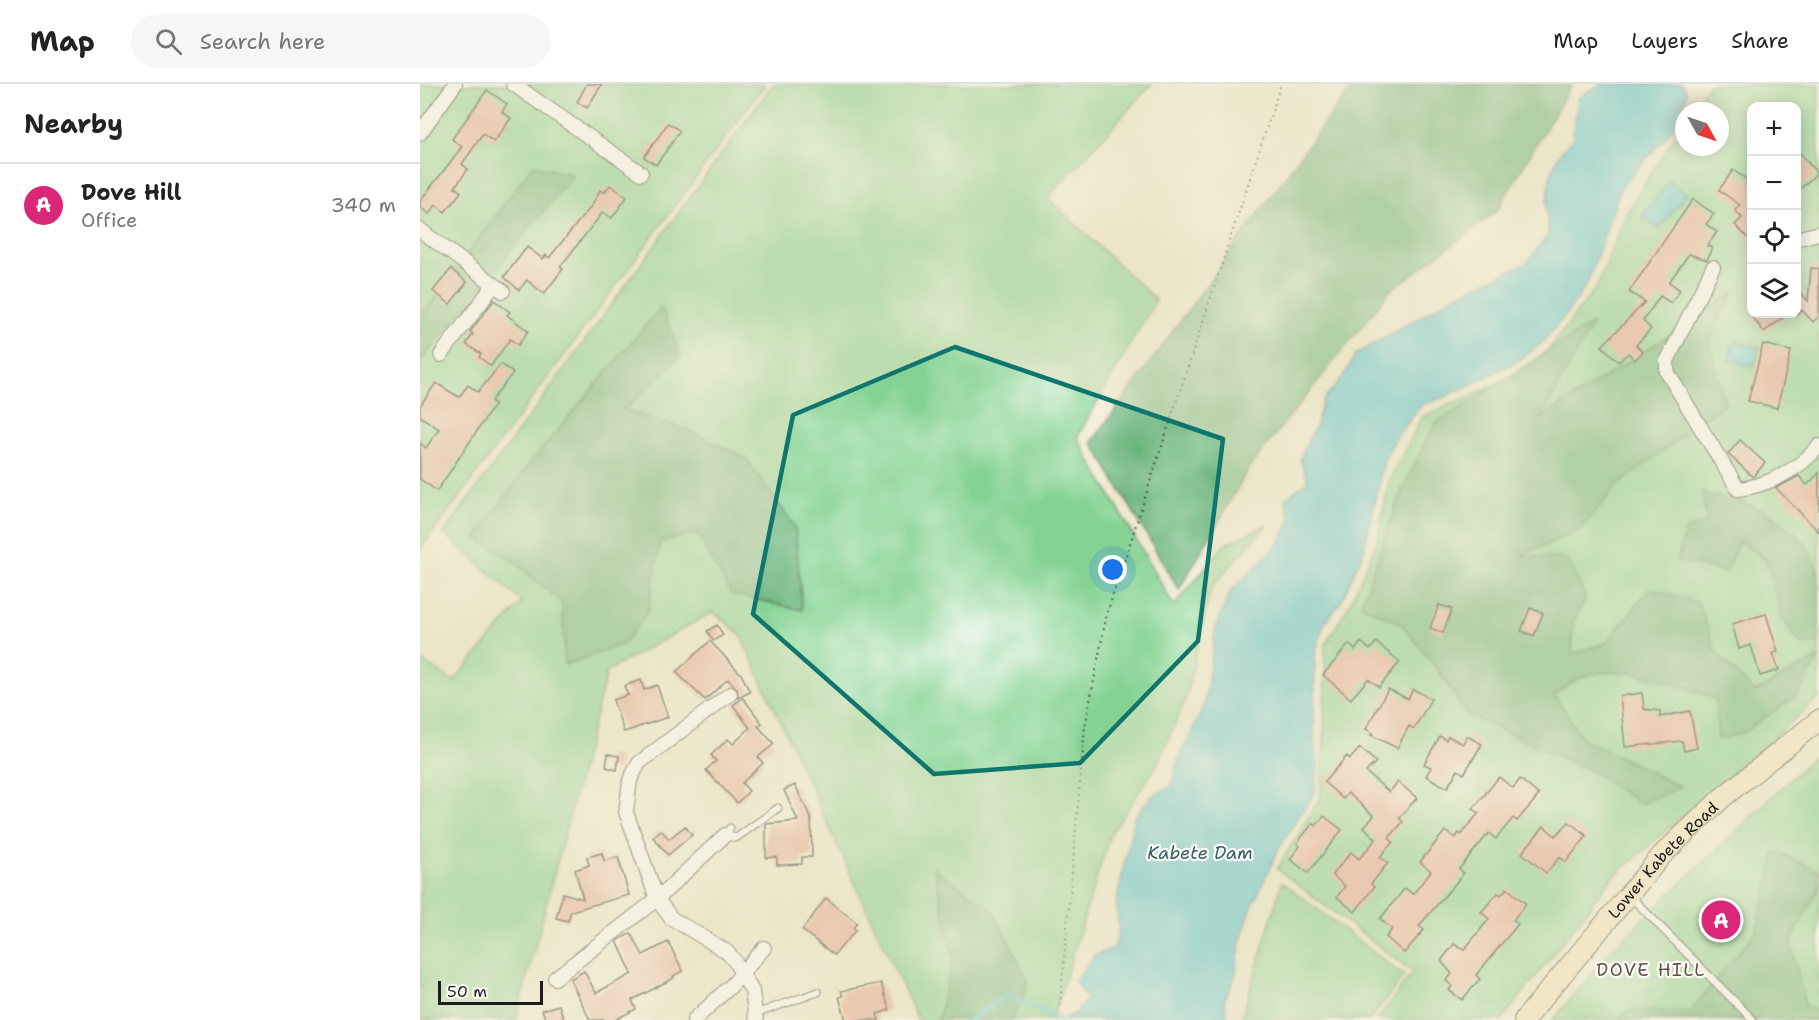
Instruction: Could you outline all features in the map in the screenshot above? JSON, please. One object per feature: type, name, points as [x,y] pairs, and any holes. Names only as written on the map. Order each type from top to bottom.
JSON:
[{"type":"main road","name":"Lower Kabete Road","points":[[1524,1020],[1662,855],[1722,798],[1819,720]]},
{"type":"street","points":[[420,132],[455,84]]},
{"type":"street","points":[[513,84],[641,173]]},
{"type":"street","points":[[420,230],[498,288],[441,355]]},
{"type":"street","points":[[1801,238],[1819,233]]},
{"type":"street","points":[[1713,267],[1667,361],[1667,372],[1737,489],[1759,486],[1817,454]]},
{"type":"street","points":[[730,694],[639,763],[630,780],[626,812],[657,899],[671,918],[726,951],[740,969],[741,975],[752,991],[756,1017]]},
{"type":"street","points":[[555,978],[657,899],[728,832]]},
{"type":"street","points":[[694,1020],[741,975],[764,948]]},
{"type":"lane","points":[[728,832],[736,838],[778,808]]},
{"type":"lane","points":[[1628,893],[1753,1020]]},
{"type":"lane","points":[[756,1017],[818,992]]},
{"type":"path","points":[[1060,1005],[1085,727],[1107,613],[1281,84]]},
{"type":"highlighted area","points":[[955,347],[1223,439],[1198,641],[1080,763],[934,774],[753,614],[793,415]]},
{"type":"green space","points":[[420,84],[765,84],[420,550]]},
{"type":"green space","points":[[773,84],[1152,84],[1047,198],[1156,300],[1077,437],[1174,606],[1225,544],[1267,525],[1211,588],[1185,701],[1157,765],[1110,835],[1052,1020],[918,1020],[740,634],[713,612],[607,671],[516,1020],[420,1020],[420,660],[454,681],[522,602],[444,533]]},
{"type":"green space","points":[[1355,84],[1572,84],[1497,211],[1390,291],[1251,465],[1179,590],[1092,442]]},
{"type":"green space","points":[[1708,84],[1819,84],[1819,698],[1613,877],[1502,1020],[1377,1020],[1413,972],[1277,869],[1320,798],[1324,748],[1325,645],[1349,605],[1377,542],[1389,481],[1422,417],[1517,374],[1549,349],[1597,286],[1627,212],[1675,136],[1675,156],[1729,156],[1729,102],[1697,102]]},
{"type":"green space","points":[[533,165],[573,175],[420,362],[420,318]]},
{"type":"green space","points":[[1734,293],[1709,340],[1725,403],[1617,486],[1580,530],[1520,556],[1567,559],[1586,598],[1573,622],[1572,654],[1606,643],[1650,588],[1698,602],[1717,653],[1755,692],[1819,657],[1799,694],[1743,733],[1718,740],[1716,699],[1652,677],[1618,672],[1601,673],[1581,677],[1554,695],[1583,739],[1681,787],[1640,804],[1593,772],[1466,714],[1437,668],[1401,624],[1361,605],[1401,492],[1435,424],[1593,323],[1540,419]]},
{"type":"green space","points":[[661,307],[681,356],[624,410],[690,431],[746,458],[795,527],[802,610],[731,594],[697,533],[660,542],[648,612],[623,644],[565,665],[562,603],[512,560],[476,538],[526,468]]},
{"type":"green space","points":[[1702,493],[1738,501],[1770,513],[1804,542],[1819,573],[1819,643],[1800,644],[1782,618],[1773,581],[1764,559],[1739,541],[1726,572],[1677,561],[1686,529],[1707,522]]},
{"type":"green space","points":[[1819,752],[1819,1020],[1553,1020],[1611,950]]},
{"type":"green space","points":[[1776,851],[1819,871],[1819,887],[1791,942],[1805,1006],[1819,1012],[1819,1020],[1617,1020],[1628,1011],[1690,1012],[1757,930]]},
{"type":"green space","points":[[934,868],[992,909],[1029,982],[1012,1020],[938,1020],[953,957]]},
{"type":"green space","points":[[1282,882],[1404,976],[1370,1020],[1241,1020]]},
{"type":"water","name":"Kabete Dam","points":[[1600,84],[1681,84],[1687,92],[1684,102],[1675,102],[1675,124],[1621,187],[1588,282],[1569,311],[1541,344],[1516,362],[1445,397],[1422,405],[1397,436],[1384,460],[1364,550],[1341,602],[1324,624],[1315,655],[1314,742],[1318,767],[1314,794],[1279,848],[1251,909],[1240,943],[1236,974],[1224,1000],[1228,1020],[1062,1020],[1076,1013],[1087,999],[1075,981],[1095,955],[1115,948],[1119,928],[1116,904],[1134,817],[1152,796],[1172,786],[1177,762],[1204,706],[1216,626],[1231,591],[1279,544],[1291,520],[1285,498],[1308,481],[1300,458],[1316,425],[1323,400],[1343,377],[1356,354],[1461,293],[1527,263],[1549,234],[1546,209],[1550,176],[1559,155],[1573,138],[1578,98]]},
{"type":"water","points":[[1669,181],[1686,194],[1659,229],[1642,217]]},
{"type":"water","points":[[1734,341],[1759,348],[1754,366],[1729,360]]},
{"type":"building","points":[[587,84],[602,84],[587,108],[577,102]]},
{"type":"building","points":[[487,90],[507,104],[502,112],[511,118],[494,142],[483,134],[462,164],[468,169],[455,187],[461,192],[445,212],[436,205],[429,214],[420,207],[420,201],[462,147],[452,139]]},
{"type":"building","points":[[668,123],[680,131],[656,165],[644,157]]},
{"type":"building","points":[[1801,155],[1817,173],[1801,188]]},
{"type":"building","points":[[1733,170],[1747,180],[1747,237],[1735,225],[1742,218],[1735,210],[1740,205],[1719,190]]},
{"type":"building","points":[[610,185],[627,197],[612,218],[603,212],[560,267],[563,269],[544,294],[527,280],[519,290],[504,277],[527,247],[543,259],[546,255],[549,258],[592,205],[600,190],[604,193]]},
{"type":"building","points":[[1693,199],[1714,214],[1706,224],[1717,232],[1707,246],[1712,247],[1707,260],[1689,254],[1669,282],[1680,290],[1671,303],[1660,296],[1643,321],[1651,329],[1636,345],[1643,352],[1635,360],[1628,353],[1619,362],[1602,346],[1645,302],[1629,292]]},
{"type":"building","points":[[1811,268],[1819,269],[1819,316],[1813,322],[1801,311],[1801,293],[1808,301]]},
{"type":"building","points":[[451,269],[467,282],[450,304],[433,291]]},
{"type":"building","points":[[494,300],[510,312],[507,315],[528,331],[518,345],[510,339],[491,366],[479,357],[481,354],[466,344],[473,334],[470,332]]},
{"type":"building","points":[[1753,318],[1783,318],[1764,332]]},
{"type":"building","points":[[1763,344],[1791,351],[1777,408],[1748,401]]},
{"type":"building","points":[[501,364],[513,373],[491,401],[495,404],[437,491],[420,479],[420,443],[426,448],[439,429],[420,416],[420,406],[436,383],[459,397],[468,385],[478,392]]},
{"type":"building","points":[[1740,440],[1765,463],[1753,477],[1728,454]]},
{"type":"building","points":[[1819,473],[1819,532],[1776,488],[1799,476],[1807,485]]},
{"type":"building","points":[[1439,605],[1452,609],[1443,633],[1430,628]]},
{"type":"building","points":[[1530,608],[1543,613],[1534,636],[1521,631]]},
{"type":"building","points":[[1766,614],[1778,652],[1773,653],[1779,670],[1760,676],[1751,645],[1739,649],[1732,624]]},
{"type":"building","points":[[717,625],[723,635],[713,641],[707,631]]},
{"type":"building","points":[[710,641],[741,674],[750,692],[738,698],[737,689],[728,679],[705,700],[676,672]]},
{"type":"building","points":[[1361,642],[1370,650],[1376,642],[1400,662],[1379,687],[1368,679],[1351,699],[1323,675],[1349,644],[1355,650]]},
{"type":"building","points":[[641,680],[644,690],[657,685],[668,717],[624,732],[613,700],[628,695],[624,686]]},
{"type":"building","points":[[1388,689],[1408,699],[1413,689],[1431,699],[1414,729],[1409,726],[1397,748],[1371,735],[1373,733],[1366,729]]},
{"type":"building","points":[[1642,693],[1644,709],[1660,711],[1660,717],[1690,711],[1697,748],[1684,751],[1682,741],[1625,747],[1620,696]]},
{"type":"building","points":[[743,698],[762,723],[758,726],[774,744],[758,757],[763,763],[742,783],[749,791],[737,803],[706,770],[716,761],[711,755],[728,739],[733,744],[750,728],[733,705]]},
{"type":"building","points":[[1440,736],[1446,740],[1448,736],[1463,744],[1467,736],[1482,744],[1464,774],[1458,770],[1447,788],[1426,776],[1431,767],[1424,764]]},
{"type":"building","points":[[1360,748],[1376,762],[1366,772],[1389,792],[1398,782],[1417,798],[1399,818],[1403,822],[1389,838],[1393,842],[1380,857],[1388,863],[1371,884],[1374,887],[1355,912],[1337,897],[1345,886],[1332,875],[1351,852],[1359,859],[1376,839],[1364,827],[1374,816],[1348,793],[1343,799],[1324,782],[1347,756],[1350,759]]},
{"type":"building","points":[[608,754],[619,756],[617,770],[606,767]]},
{"type":"building","points":[[1499,777],[1513,788],[1520,779],[1539,795],[1517,821],[1513,818],[1496,839],[1489,833],[1459,869],[1464,873],[1419,926],[1424,930],[1404,953],[1386,937],[1392,929],[1380,919],[1405,888],[1413,894],[1431,871],[1420,862],[1445,831],[1455,838],[1459,833],[1461,835],[1479,813],[1473,809]]},
{"type":"building","points":[[795,785],[811,818],[812,857],[802,857],[802,864],[777,865],[777,857],[766,858],[766,824],[798,821],[784,790]]},
{"type":"building","points":[[1324,816],[1342,830],[1308,873],[1290,859],[1300,846],[1297,843],[1313,823],[1316,826]]},
{"type":"building","points":[[1569,822],[1587,836],[1566,862],[1560,857],[1546,873],[1522,853],[1544,826],[1555,836]]},
{"type":"building","points":[[685,826],[692,835],[668,855],[653,837],[661,830],[669,839]]},
{"type":"building","points":[[602,853],[604,861],[618,857],[629,895],[571,911],[568,921],[556,918],[563,893],[583,899],[575,870],[589,865],[587,857]]},
{"type":"building","points":[[1507,888],[1526,904],[1513,920],[1518,924],[1476,975],[1480,979],[1462,1000],[1449,990],[1452,986],[1446,981],[1452,974],[1441,961],[1454,944],[1464,950],[1489,919],[1481,912],[1498,893],[1501,895]]},
{"type":"building","points":[[826,898],[857,923],[853,928],[856,930],[834,955],[802,930]]},
{"type":"building","points":[[631,933],[643,955],[668,942],[683,971],[632,1000],[636,1009],[615,1020],[590,1020],[570,979],[584,971],[596,993],[632,974],[617,941]]},
{"type":"building","points":[[881,983],[890,1010],[877,1014],[879,1020],[846,1020],[839,997],[843,996],[841,991]]},
{"type":"building","points":[[559,1005],[564,1020],[546,1020],[542,1010]]},
{"type":"waterway","points":[[970,1020],[1007,995],[1060,1020]]},
{"type":"place","name":"Dove Hill","points":[[1721,920]]},
{"type":"district","name":"DOVE HILL","points":[[1651,970]]}]
